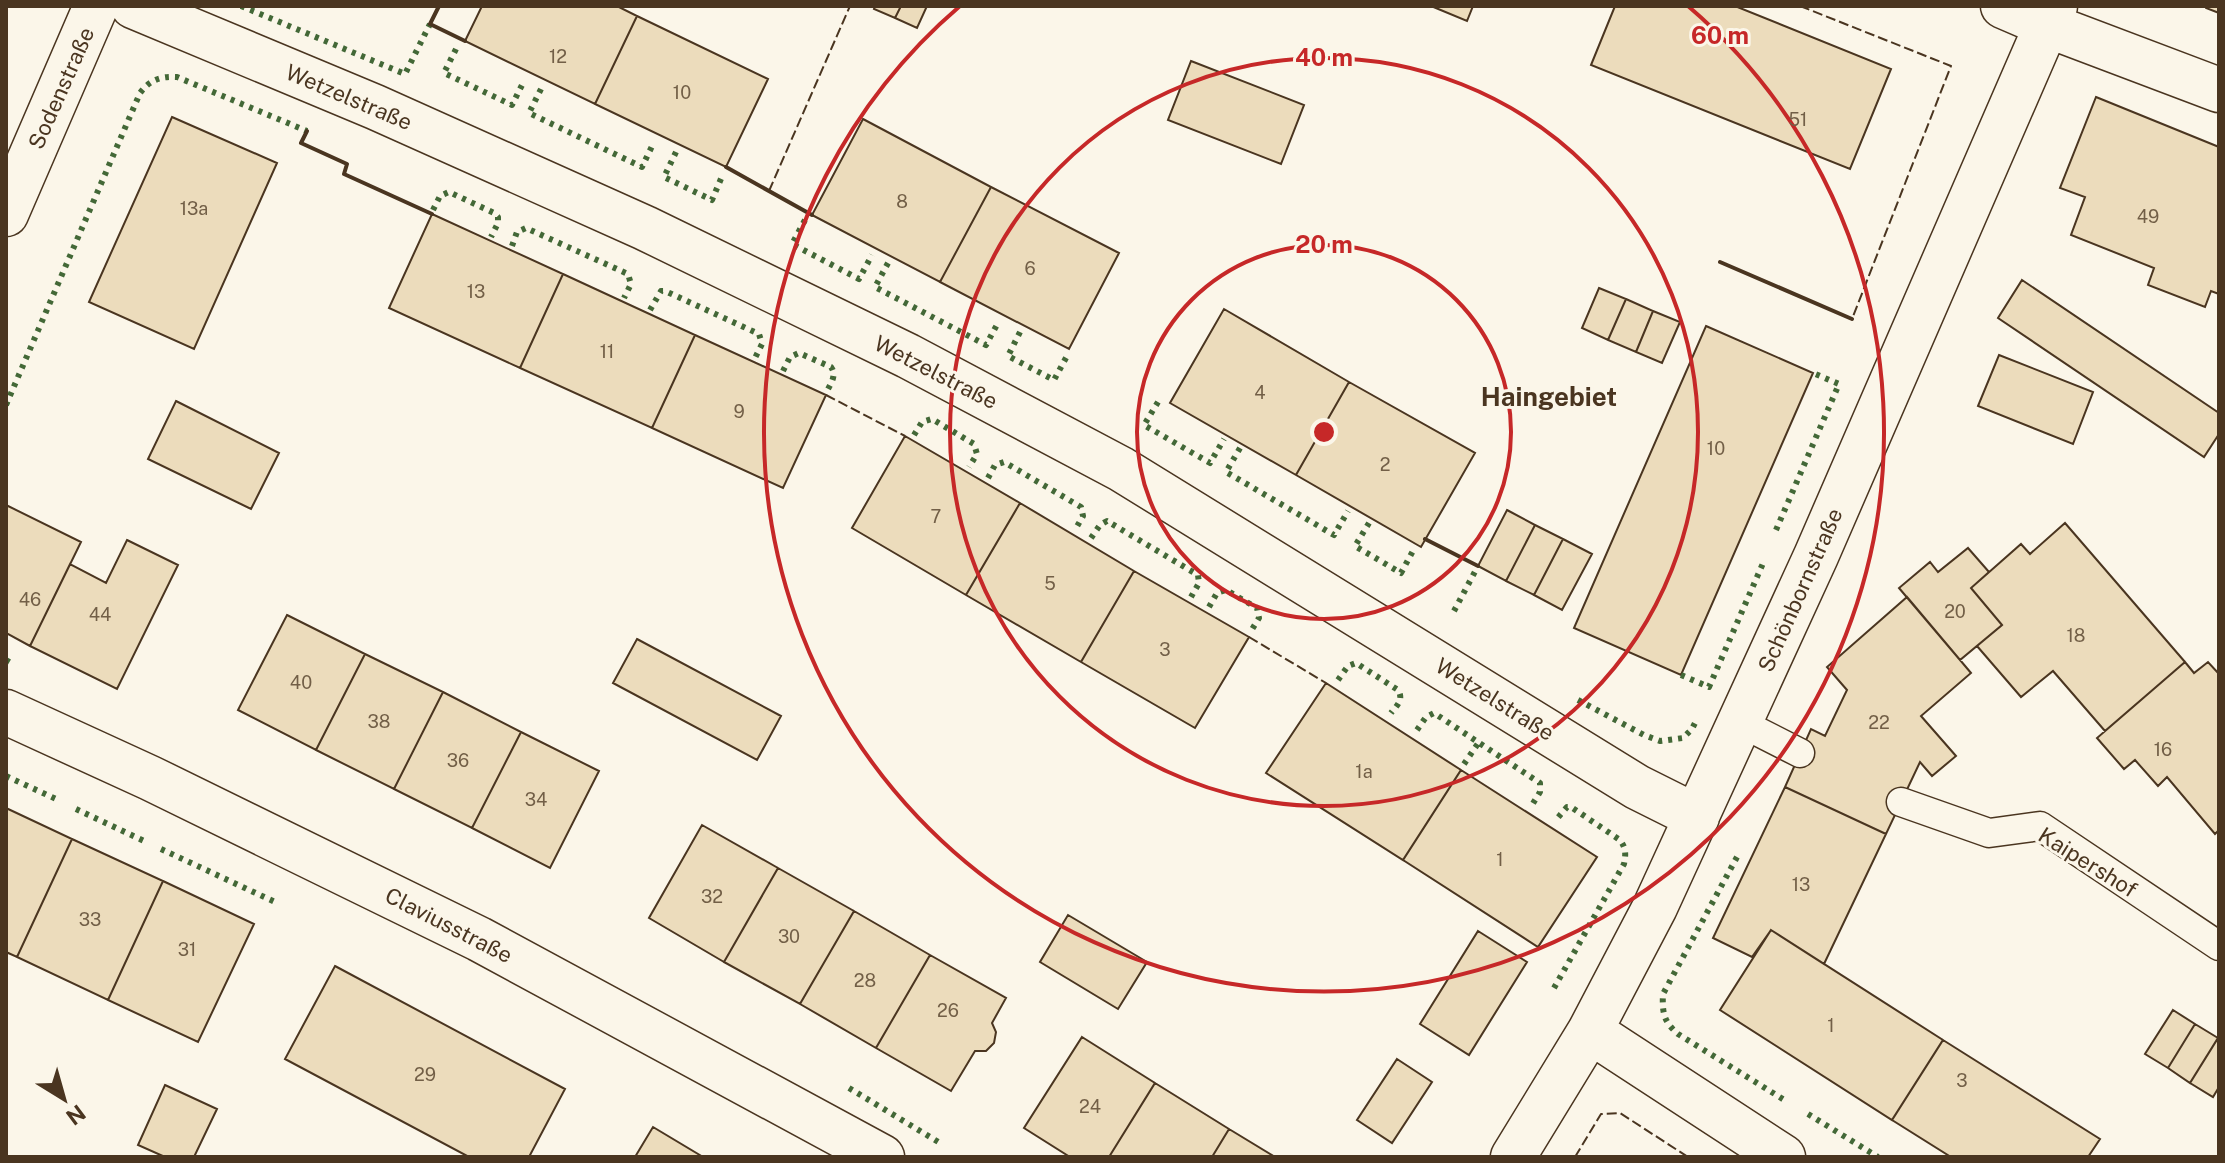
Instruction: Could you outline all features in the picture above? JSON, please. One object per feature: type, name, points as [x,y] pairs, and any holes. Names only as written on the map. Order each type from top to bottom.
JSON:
[{"type":"street","name":"Sodenstraße","points":[[6,214],[96,6]]},
{"type":"street","name":"Wetzelstraße","points":[[133,6],[375,107],[645,228],[908,356],[1121,469],[1637,787],[1697,817]]},
{"type":"street","points":[[2003,6],[2051,15],[2219,90]]},
{"type":"street","name":"Schönbornstraße","points":[[1513,1157],[1590,1031],[1655,907],[1741,723],[2051,15]]},
{"type":"street","name":"Claviusstraße","points":[[6,712],[150,778],[479,939],[882,1157]]},
{"type":"street","points":[[1590,1031],[1783,1157]]},
{"type":"lane","points":[[1741,723],[1800,753]]},
{"type":"lane","name":"Kaipershof","points":[[1901,802],[1989,833],[2040,826],[2219,946]]},
{"type":"building","points":[[482,6],[617,6],[637,16],[595,104],[465,41]]},
{"type":"building","points":[[875,6],[901,6],[895,18],[874,9]]},
{"type":"building","points":[[901,6],[927,6],[917,28],[895,18]]},
{"type":"building","points":[[1431,6],[1473,6],[1467,21]]},
{"type":"building","points":[[1615,6],[1735,6],[1891,69],[1850,169],[1591,65]]},
{"type":"building","points":[[2219,6],[2219,13],[2206,8]]},
{"type":"building","points":[[637,16],[768,79],[726,167],[595,104]]},
{"type":"building","points":[[1191,61],[1304,105],[1281,164],[1168,120]]},
{"type":"building","points":[[2096,97],[2219,147],[2219,294],[2211,291],[2205,307],[2148,285],[2154,268],[2071,235],[2085,197],[2060,188]]},
{"type":"building","points":[[172,117],[277,163],[194,349],[89,302]]},
{"type":"building","points":[[863,119],[991,187],[940,282],[812,215]]},
{"type":"building","points":[[991,187],[1119,253],[1069,349],[940,282]]},
{"type":"building","points":[[432,214],[563,274],[520,368],[389,308]]},
{"type":"building","points":[[563,274],[695,335],[652,428],[520,368]]},
{"type":"building","points":[[2022,280],[2219,413],[2219,434],[2204,457],[1998,318]]},
{"type":"building","points":[[1599,288],[1626,299],[1608,340],[1582,328]]},
{"type":"building","points":[[1626,299],[1653,311],[1636,352],[1608,340]]},
{"type":"building","points":[[1224,309],[1349,382],[1296,475],[1170,403]]},
{"type":"building","points":[[1653,311],[1680,322],[1662,363],[1636,352]]},
{"type":"building","points":[[1706,326],[1813,373],[1681,675],[1574,628]]},
{"type":"building","points":[[695,335],[826,395],[783,488],[652,428]]},
{"type":"building","points":[[1999,355],[2093,392],[2073,444],[1978,406]]},
{"type":"building","points":[[1349,382],[1475,453],[1421,547],[1296,475]]},
{"type":"building","points":[[176,401],[279,453],[251,509],[148,459]]},
{"type":"building","points":[[905,436],[1020,503],[966,595],[852,528]]},
{"type":"building","points":[[1020,503],[1134,571],[1081,662],[966,595]]},
{"type":"building","points":[[6,505],[81,542],[30,646],[6,633]]},
{"type":"building","points":[[1507,510],[1535,525],[1506,581],[1478,566]]},
{"type":"building","points":[[2065,523],[2185,662],[2105,731],[2053,671],[2021,697],[1977,646],[2002,625],[1971,588],[2021,544],[2030,554]]},
{"type":"building","points":[[1535,525],[1563,539],[1534,595],[1506,581]]},
{"type":"building","points":[[1563,539],[1592,554],[1562,610],[1534,595]]},
{"type":"building","points":[[127,540],[178,565],[117,689],[30,646],[70,564],[106,583]]},
{"type":"building","points":[[1968,548],[1989,572],[1971,588],[2002,625],[1960,660],[1899,588],[1930,562],[1938,572]]},
{"type":"building","points":[[1134,571],[1249,637],[1195,728],[1081,662]]},
{"type":"building","points":[[1907,597],[1971,673],[1921,716],[1956,756],[1932,776],[1920,762],[1886,834],[1785,787],[1811,729],[1825,736],[1847,690],[1827,667]]},
{"type":"building","points":[[287,615],[365,654],[316,750],[238,710]]},
{"type":"building","points":[[637,639],[781,716],[757,760],[613,683]]},
{"type":"building","points":[[365,654],[443,692],[394,789],[316,750]]},
{"type":"building","points":[[2185,662],[2194,673],[2208,662],[2219,674],[2219,830],[2215,834],[2167,777],[2158,786],[2135,760],[2124,769],[2097,738]]},
{"type":"building","points":[[1326,683],[1461,770],[1403,860],[1266,773]]},
{"type":"building","points":[[443,692],[521,732],[472,828],[394,789]]},
{"type":"building","points":[[521,732],[599,771],[550,868],[472,828]]},
{"type":"building","points":[[1461,770],[1597,857],[1538,947],[1403,860]]},
{"type":"building","points":[[1785,787],[1886,834],[1824,964],[1771,930],[1752,957],[1713,938]]},
{"type":"building","points":[[6,808],[72,839],[17,957],[6,952]]},
{"type":"building","points":[[702,825],[778,868],[724,962],[649,918]]},
{"type":"building","points":[[72,839],[163,881],[108,1000],[17,957]]},
{"type":"building","points":[[778,868],[854,911],[800,1004],[724,962]]},
{"type":"building","points":[[163,881],[254,924],[198,1042],[108,1000]]},
{"type":"building","points":[[854,911],[930,955],[876,1048],[800,1004]]},
{"type":"building","points":[[1068,915],[1147,962],[1118,1009],[1040,962]]},
{"type":"building","points":[[1771,930],[1943,1040],[1892,1120],[1720,1010]]},
{"type":"building","points":[[1478,931],[1527,962],[1469,1055],[1420,1024]]},
{"type":"building","points":[[930,955],[1006,998],[992,1023],[996,1032],[994,1043],[986,1051],[975,1051],[951,1091],[876,1048]]},
{"type":"building","points":[[335,966],[565,1089],[529,1157],[469,1157],[285,1059]]},
{"type":"building","points":[[2173,1010],[2195,1024],[2168,1068],[2145,1054]]},
{"type":"building","points":[[2195,1024],[2218,1038],[2190,1083],[2168,1068]]},
{"type":"building","points":[[1082,1037],[1155,1083],[1109,1157],[1070,1157],[1024,1128]]},
{"type":"building","points":[[2218,1038],[2219,1087],[2213,1097],[2190,1083]]},
{"type":"building","points":[[1943,1040],[2100,1139],[2088,1157],[1951,1157],[1892,1120]]},
{"type":"building","points":[[1397,1059],[1432,1082],[1392,1143],[1357,1120]]},
{"type":"building","points":[[1155,1083],[1229,1129],[1212,1157],[1109,1157]]},
{"type":"building","points":[[165,1085],[217,1109],[194,1157],[165,1157],[138,1145]]},
{"type":"building","points":[[653,1127],[703,1157],[635,1157]]},
{"type":"building","points":[[1229,1129],[1275,1157],[1212,1157]]},
{"type":"hedge","points":[[241,6],[405,74],[430,24]]},
{"type":"hedge","points":[[456,49],[444,73],[512,105],[524,81]]},
{"type":"hedge","points":[[6,405],[140,93],[148,85],[160,78],[177,77],[307,131]]},
{"type":"hedge","points":[[541,89],[529,113],[642,167],[654,142]]},
{"type":"hedge","points":[[676,152],[664,177],[712,200],[723,174]]},
{"type":"hedge","points":[[433,210],[440,196],[449,192],[498,217],[491,237]]},
{"type":"hedge","points":[[805,220],[792,244],[859,279],[872,255]]},
{"type":"hedge","points":[[512,246],[517,232],[526,228],[628,274],[631,284],[624,298]]},
{"type":"hedge","points":[[888,263],[875,287],[986,345],[999,321]]},
{"type":"hedge","points":[[650,310],[661,291],[665,291],[759,334],[762,344],[755,358]]},
{"type":"hedge","points":[[1020,332],[1008,356],[1054,380],[1067,356]]},
{"type":"hedge","points":[[783,371],[790,357],[799,353],[831,367],[833,376],[827,391]]},
{"type":"hedge","points":[[1776,530],[1839,384],[1813,373]]},
{"type":"hedge","points":[[1158,402],[1144,425],[1210,463],[1224,439]]},
{"type":"hedge","points":[[914,435],[922,422],[932,419],[974,444],[977,454],[969,467]]},
{"type":"hedge","points":[[1240,448],[1226,472],[1334,535],[1348,511]]},
{"type":"hedge","points":[[988,478],[995,465],[1004,462],[1081,507],[1083,516],[1075,530]]},
{"type":"hedge","points":[[1091,538],[1107,521],[1198,575],[1199,583],[1191,597]]},
{"type":"hedge","points":[[1369,523],[1355,546],[1401,573],[1414,549]]},
{"type":"hedge","points":[[1681,675],[1709,687],[1764,561]]},
{"type":"hedge","points":[[1454,611],[1478,566]]},
{"type":"hedge","points":[[1209,607],[1217,593],[1226,590],[1257,608],[1259,618],[1251,631]]},
{"type":"hedge","points":[[6,660],[11,663]]},
{"type":"hedge","points":[[1338,680],[1348,666],[1356,663],[1398,690],[1400,700],[1391,713]]},
{"type":"hedge","points":[[1578,700],[1660,741],[1683,738],[1697,719]]},
{"type":"hedge","points":[[1417,730],[1426,717],[1434,713],[1540,783],[1540,792],[1532,805]]},
{"type":"hedge","points":[[1464,764],[1479,742]]},
{"type":"hedge","points":[[6,776],[56,799]]},
{"type":"hedge","points":[[1554,988],[1624,864],[1625,854],[1620,840],[1571,807],[1567,807],[1555,821]]},
{"type":"hedge","points":[[76,809],[144,841]]},
{"type":"hedge","points":[[161,849],[275,902]]},
{"type":"hedge","points":[[1737,857],[1663,994],[1664,1012],[1678,1034],[1786,1101]]},
{"type":"hedge","points":[[849,1088],[940,1143]]},
{"type":"hedge","points":[[1808,1114],[1878,1157]]},
{"type":"fence","points":[[769,191],[850,6]]},
{"type":"fence","points":[[1800,6],[1951,66],[1852,319]]},
{"type":"fence","points":[[826,395],[905,436]]},
{"type":"fence","points":[[1249,637],[1326,683]]},
{"type":"fence","points":[[1575,1157],[1601,1114],[1620,1113],[1688,1157]]},
{"type":"wall","points":[[439,6],[430,24],[465,41]]},
{"type":"wall","points":[[307,131],[301,143],[347,164],[344,174],[432,214]]},
{"type":"wall","points":[[726,167],[812,215]]},
{"type":"wall","points":[[1720,262],[1852,319]]},
{"type":"wall","points":[[1425,539],[1478,566]]},
{"type":"district","name":"Haingebiet","points":[[1549,396]]}]
